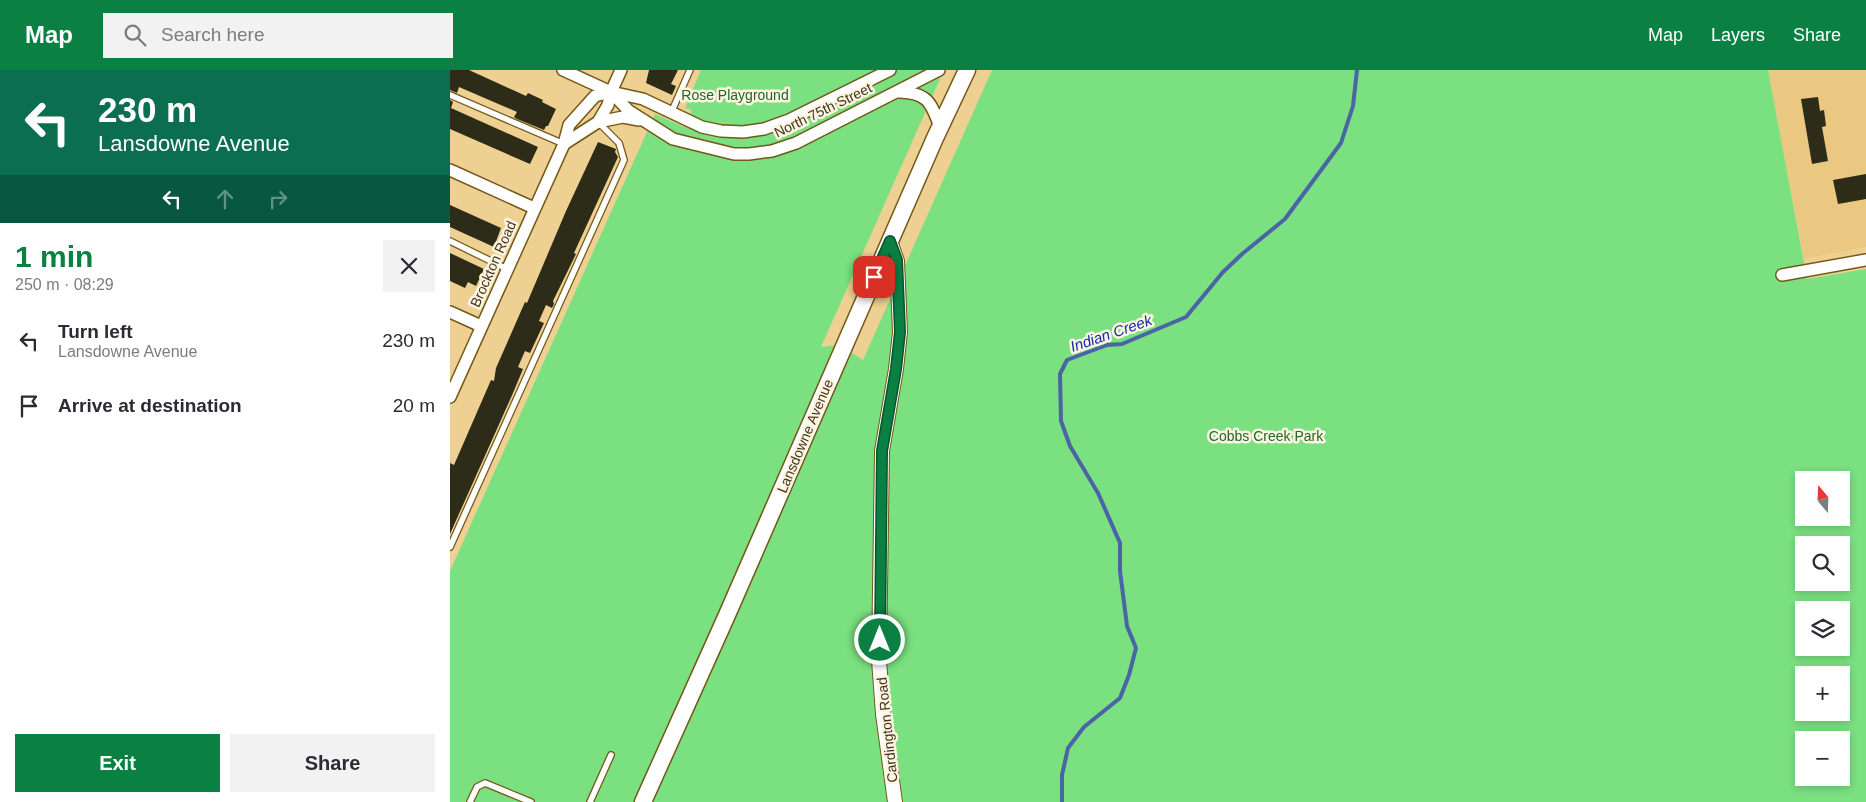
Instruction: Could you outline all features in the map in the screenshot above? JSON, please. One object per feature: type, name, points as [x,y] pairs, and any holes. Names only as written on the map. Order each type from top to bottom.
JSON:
[{"type":"main road","name":"Lansdowne Avenue","points":[[643,802],[727,615],[940,127],[967,70]]},
{"type":"street","name":"North 75th Street","points":[[563,70],[611,92],[644,99],[702,126],[721,131],[743,132],[764,129],[815,107],[890,70]]},
{"type":"street","points":[[598,122],[608,105],[611,92],[621,70]]},
{"type":"street","name":"North 75th Street","points":[[611,92],[629,111],[673,139],[734,154],[749,154],[772,151],[796,143],[939,70]]},
{"type":"street","name":"Brockton Road","points":[[451,391],[564,144],[569,125],[595,96],[611,92]]},
{"type":"street","points":[[894,92],[912,92],[932,104],[940,127]]},
{"type":"street","points":[[564,144],[598,122],[623,117],[644,120]]},
{"type":"street","points":[[450,170],[534,208]]},
{"type":"street","name":"Cardington Road","points":[[890,241],[897,260],[900,332],[896,369],[882,451],[880,660],[883,714],[895,802]]},
{"type":"street","points":[[1782,275],[1866,260]]},
{"type":"street","points":[[450,312],[481,326]]},
{"type":"lane","points":[[671,113],[690,70]]},
{"type":"lane","points":[[450,95],[564,144]]},
{"type":"lane","points":[[450,547],[624,160],[619,143],[598,122]]},
{"type":"lane","points":[[450,242],[507,268]]},
{"type":"lane","points":[[590,802],[611,755]]},
{"type":"lane","points":[[470,802],[477,787],[485,783],[531,802]]},
{"type":"shaded area","points":[[1768,70],[1866,70],[1866,247],[1804,259]]},
{"type":"green space","name":"Cobbs Creek Park","points":[[701,70],[944,70],[821,347],[839,345],[863,360],[992,70],[1768,70],[1807,279],[1866,269],[1866,802],[450,802],[450,571],[655,114],[684,127],[692,110],[685,108]]},
{"type":"building","points":[[450,70],[469,70],[526,96],[528,93],[556,109],[544,130],[514,117],[517,112],[459,87],[457,93],[450,90]]},
{"type":"building","points":[[649,70],[678,70],[671,84],[676,86],[672,95],[646,83]]},
{"type":"building","points":[[1818,97],[1820,111],[1824,110],[1826,126],[1822,127],[1828,161],[1812,164],[1801,99]]},
{"type":"building","points":[[450,100],[453,102],[451,108],[538,147],[530,164],[450,129]]},
{"type":"building","points":[[598,142],[616,149],[615,152],[618,157],[574,253],[576,254],[553,301],[554,304],[552,308],[546,305],[539,321],[544,323],[530,353],[525,351],[518,367],[523,369],[450,534],[450,463],[454,465],[491,380],[494,381],[496,368],[525,302],[527,303]]},
{"type":"building","points":[[1866,174],[1866,199],[1838,204],[1833,180]]},
{"type":"building","points":[[450,205],[501,228],[494,247],[450,227]]},
{"type":"building","points":[[450,253],[484,269],[476,286],[468,282],[465,288],[450,281]]},
{"type":"waterway","name":"Indian Creek","points":[[1062,802],[1062,775],[1068,748],[1084,727],[1120,698],[1129,675],[1136,648],[1127,626],[1120,571],[1120,543],[1098,493],[1070,446],[1061,421],[1060,374],[1067,360],[1107,345],[1122,344],[1186,317],[1223,272],[1285,219],[1341,143],[1353,106],[1357,70]]},
{"type":"route","points":[[874,277],[890,241],[897,260],[900,332],[891,404],[882,451],[880,640]]},
{"type":"park label","name":"Rose Playground","points":[[735,95]]}]
